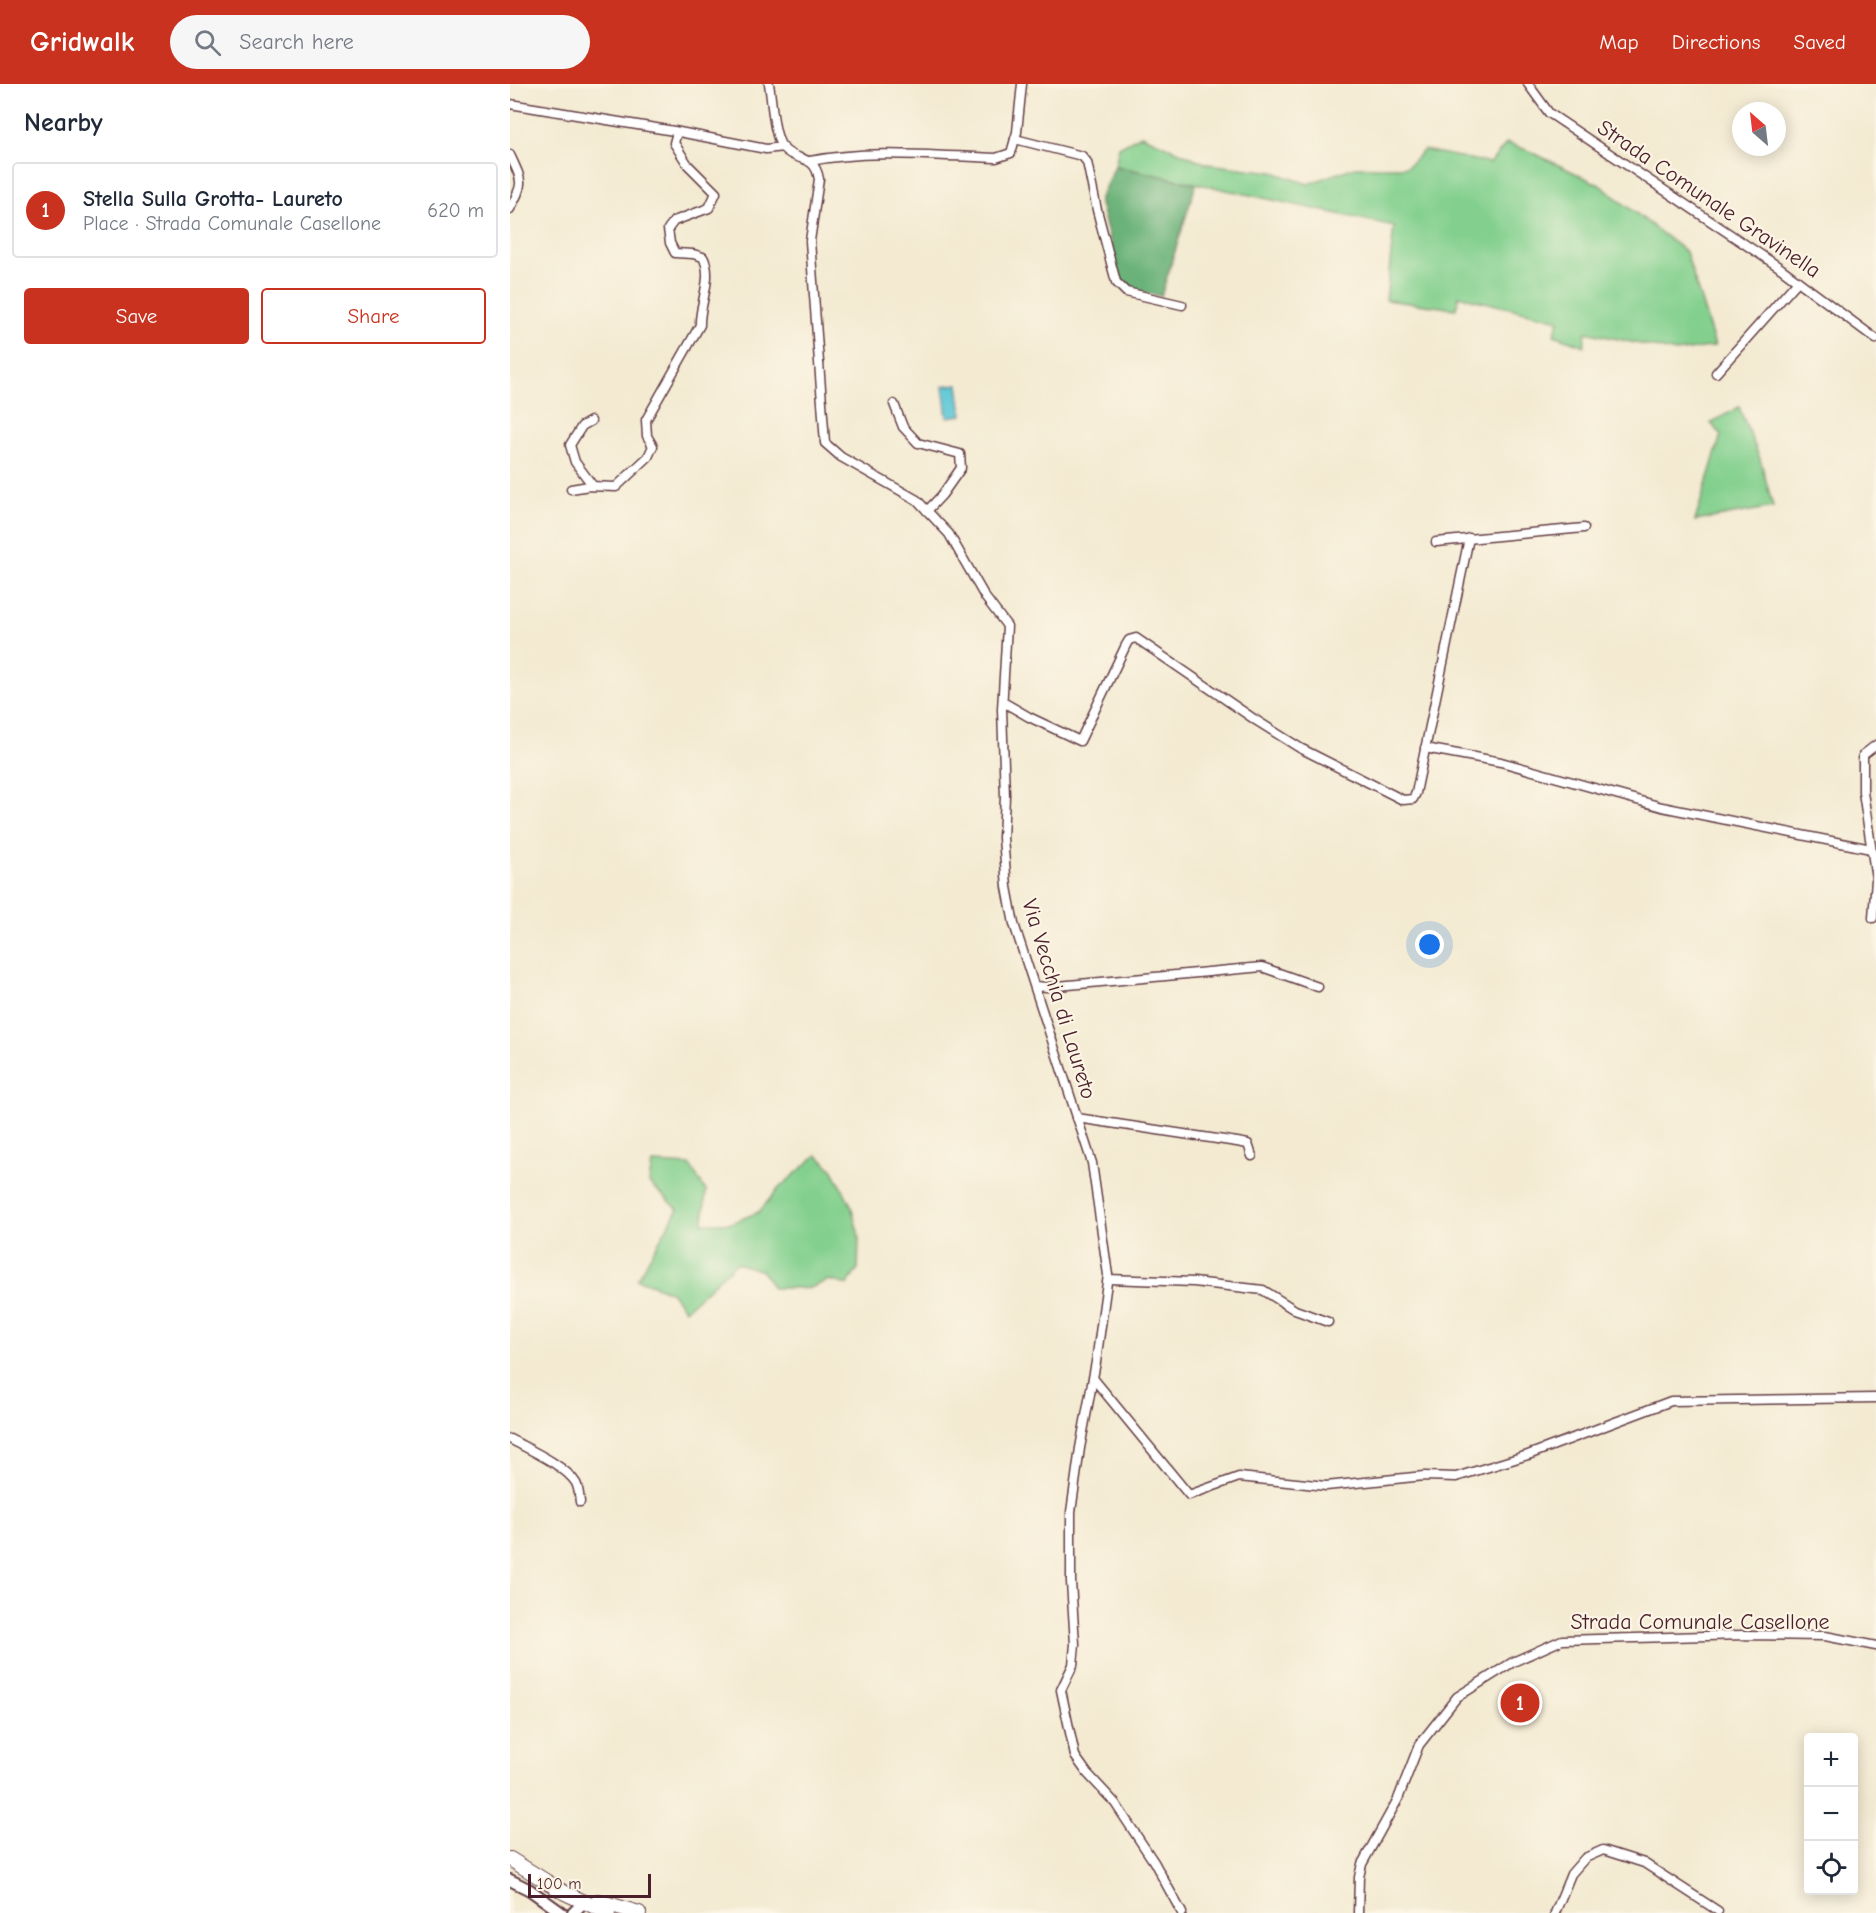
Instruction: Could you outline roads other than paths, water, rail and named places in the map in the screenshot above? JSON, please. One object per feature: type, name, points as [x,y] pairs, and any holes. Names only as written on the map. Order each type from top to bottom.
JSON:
[{"type":"main road","points":[[510,1859],[561,1891],[596,1909],[596,1900],[639,1913]]},
{"type":"street","points":[[769,84],[777,138],[792,154],[810,161],[885,155],[996,158],[1011,153],[1022,84]]},
{"type":"street","name":"Strada Comunale Gravinella","points":[[1528,84],[1550,113],[1798,281],[1876,339]]},
{"type":"street","points":[[510,104],[766,149],[783,147]]},
{"type":"street","points":[[571,489],[593,486],[616,487],[648,457],[652,446],[647,436],[646,420],[700,325],[707,264],[703,257],[675,253],[670,243],[668,229],[674,221],[708,208],[716,193],[688,165],[674,143],[677,132]]},
{"type":"street","points":[[1015,139],[1082,156],[1087,162],[1116,282],[1126,292],[1182,305]]},
{"type":"street","points":[[510,155],[521,179],[520,189],[510,209]]},
{"type":"street","name":"Via Vecchia di Laureto","points":[[810,161],[818,171],[819,179],[810,241],[825,443],[841,457],[916,500],[927,511],[949,534],[986,597],[1007,626],[1003,702],[1005,796],[1003,838],[1007,887],[1014,924],[1092,1163],[1108,1279],[1071,1512],[1071,1582],[1075,1644],[1073,1665],[1061,1690],[1075,1756],[1087,1773],[1115,1803],[1154,1862],[1182,1913]]},
{"type":"street","points":[[1716,373],[1798,281]]},
{"type":"street","points":[[894,404],[903,428],[918,443],[960,454],[961,468],[942,495],[927,511]]},
{"type":"street","points":[[591,421],[582,426],[570,445],[575,462],[593,486]]},
{"type":"street","points":[[1436,542],[1584,528]]},
{"type":"street","points":[[1003,702],[1080,741],[1126,645],[1129,640],[1136,638],[1300,748],[1403,800],[1413,799],[1469,538]]},
{"type":"street","points":[[1873,918],[1876,879],[1863,792],[1863,755],[1876,745]]},
{"type":"street","points":[[1425,748],[1501,762],[1662,807],[1871,849]]},
{"type":"street","points":[[1035,986],[1047,987],[1262,967],[1318,987]]},
{"type":"street","points":[[1077,1118],[1248,1144],[1252,1156]]},
{"type":"street","points":[[1108,1279],[1194,1282],[1263,1290],[1294,1310],[1328,1322]]},
{"type":"street","points":[[1093,1378],[1190,1495],[1239,1477],[1326,1486],[1424,1476],[1456,1477],[1528,1455],[1671,1401],[1876,1398]]},
{"type":"street","points":[[510,1439],[551,1462],[575,1481],[580,1502]]},
{"type":"street","name":"Strada Comunale Casellone","points":[[1358,1913],[1358,1887],[1362,1864],[1398,1799],[1419,1744],[1457,1697],[1513,1662],[1562,1640],[1743,1635],[1825,1636],[1876,1646]]},
{"type":"street","points":[[1555,1913],[1571,1874],[1585,1857],[1603,1850],[1644,1863],[1718,1911]]},
{"type":"street","points":[[510,1880],[530,1890],[562,1913]]},
{"type":"street","points":[[573,1913],[596,1909]]},
{"type":"water","points":[[958,384],[962,415],[947,417],[943,386]]},
{"type":"place","name":"Stella Sulla Grotta- Laureto","points":[[1520,1703]]}]
